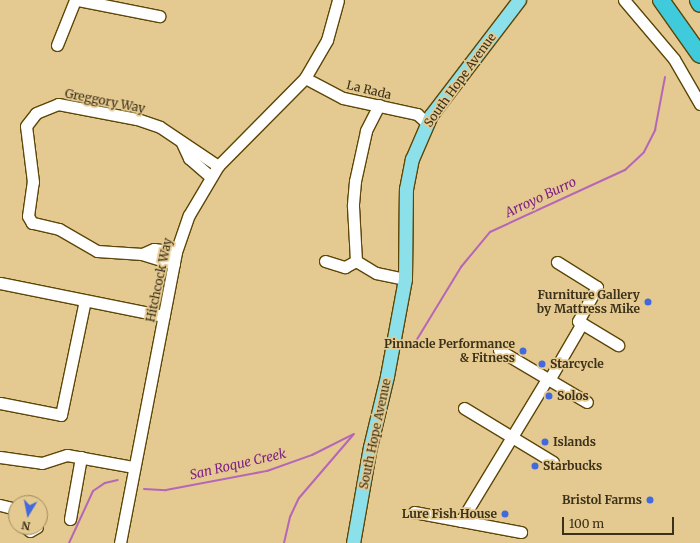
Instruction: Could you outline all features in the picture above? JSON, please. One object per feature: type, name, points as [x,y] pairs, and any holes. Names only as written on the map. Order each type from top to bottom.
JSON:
[{"type":"highway","points":[[662,0],[700,55]]},
{"type":"highway","points":[[674,0],[700,39]]},
{"type":"highway","points":[[698,0],[700,4]]},
{"type":"main road","name":"South Hope Avenue","points":[[353,543],[370,447],[387,376],[405,279],[406,189],[412,159],[427,123],[519,0]]},
{"type":"street","points":[[57,45],[75,0]]},
{"type":"street","points":[[78,0],[159,16]]},
{"type":"street","name":"Hitchcock Way","points":[[120,543],[176,252],[189,215],[210,177],[218,166],[295,91],[305,78],[327,40],[338,0]]},
{"type":"street","points":[[624,0],[667,48],[700,104]]},
{"type":"street","name":"La Rada","points":[[305,78],[343,98],[417,114],[427,123]]},
{"type":"street","name":"Greggory Way","points":[[174,264],[142,254],[97,251],[60,229],[32,223],[28,216],[33,182],[26,126],[39,110],[58,104],[150,123],[218,166]]},
{"type":"street","points":[[356,261],[353,206],[355,181],[366,131],[379,105]]},
{"type":"street","name":"Greggory Way","points":[[181,142],[189,158],[210,177]]},
{"type":"street","name":"Greggory Way","points":[[142,254],[154,249],[176,252]]},
{"type":"street","points":[[325,260],[346,267],[356,261]]},
{"type":"street","points":[[356,261],[376,273],[405,279]]},
{"type":"street","points":[[557,262],[597,287],[578,321],[618,345]]},
{"type":"street","points":[[0,283],[164,316]]},
{"type":"street","points":[[0,403],[61,415],[85,300]]},
{"type":"street","points":[[461,521],[582,323]]},
{"type":"street","points":[[499,350],[586,402]]},
{"type":"street","points":[[464,408],[553,462]]},
{"type":"street","points":[[0,457],[42,464],[61,455],[81,457],[132,478]]},
{"type":"street","points":[[70,519],[81,457]]},
{"type":"street","points":[[414,512],[521,532]]},
{"type":"waterway","name":"Arroyo Burro","points":[[416,341],[461,267],[490,232],[625,170],[644,152],[655,130],[665,77]]},
{"type":"waterway","name":"San Roque Creek","points":[[144,489],[166,490],[267,471],[312,455],[354,434]]},
{"type":"waterway","name":"Arroyo Burro","points":[[284,543],[290,517],[299,498],[353,435]]},
{"type":"waterway","name":"San Roque Creek","points":[[69,543],[93,491],[105,483],[118,480]]},
{"type":"place","name":"Furniture Gallery by Mattress Mike","points":[[648,302]]},
{"type":"place","name":"Pinnacle Performance & Fitness","points":[[523,351]]},
{"type":"place","name":"Starcycle","points":[[542,364]]},
{"type":"place","name":"Solos","points":[[549,396]]},
{"type":"place","name":"Islands","points":[[545,442]]},
{"type":"place","name":"Starbucks","points":[[535,466]]},
{"type":"place","name":"Bristol Farms","points":[[650,500]]},
{"type":"place","name":"Lure Fish House","points":[[505,514]]}]
